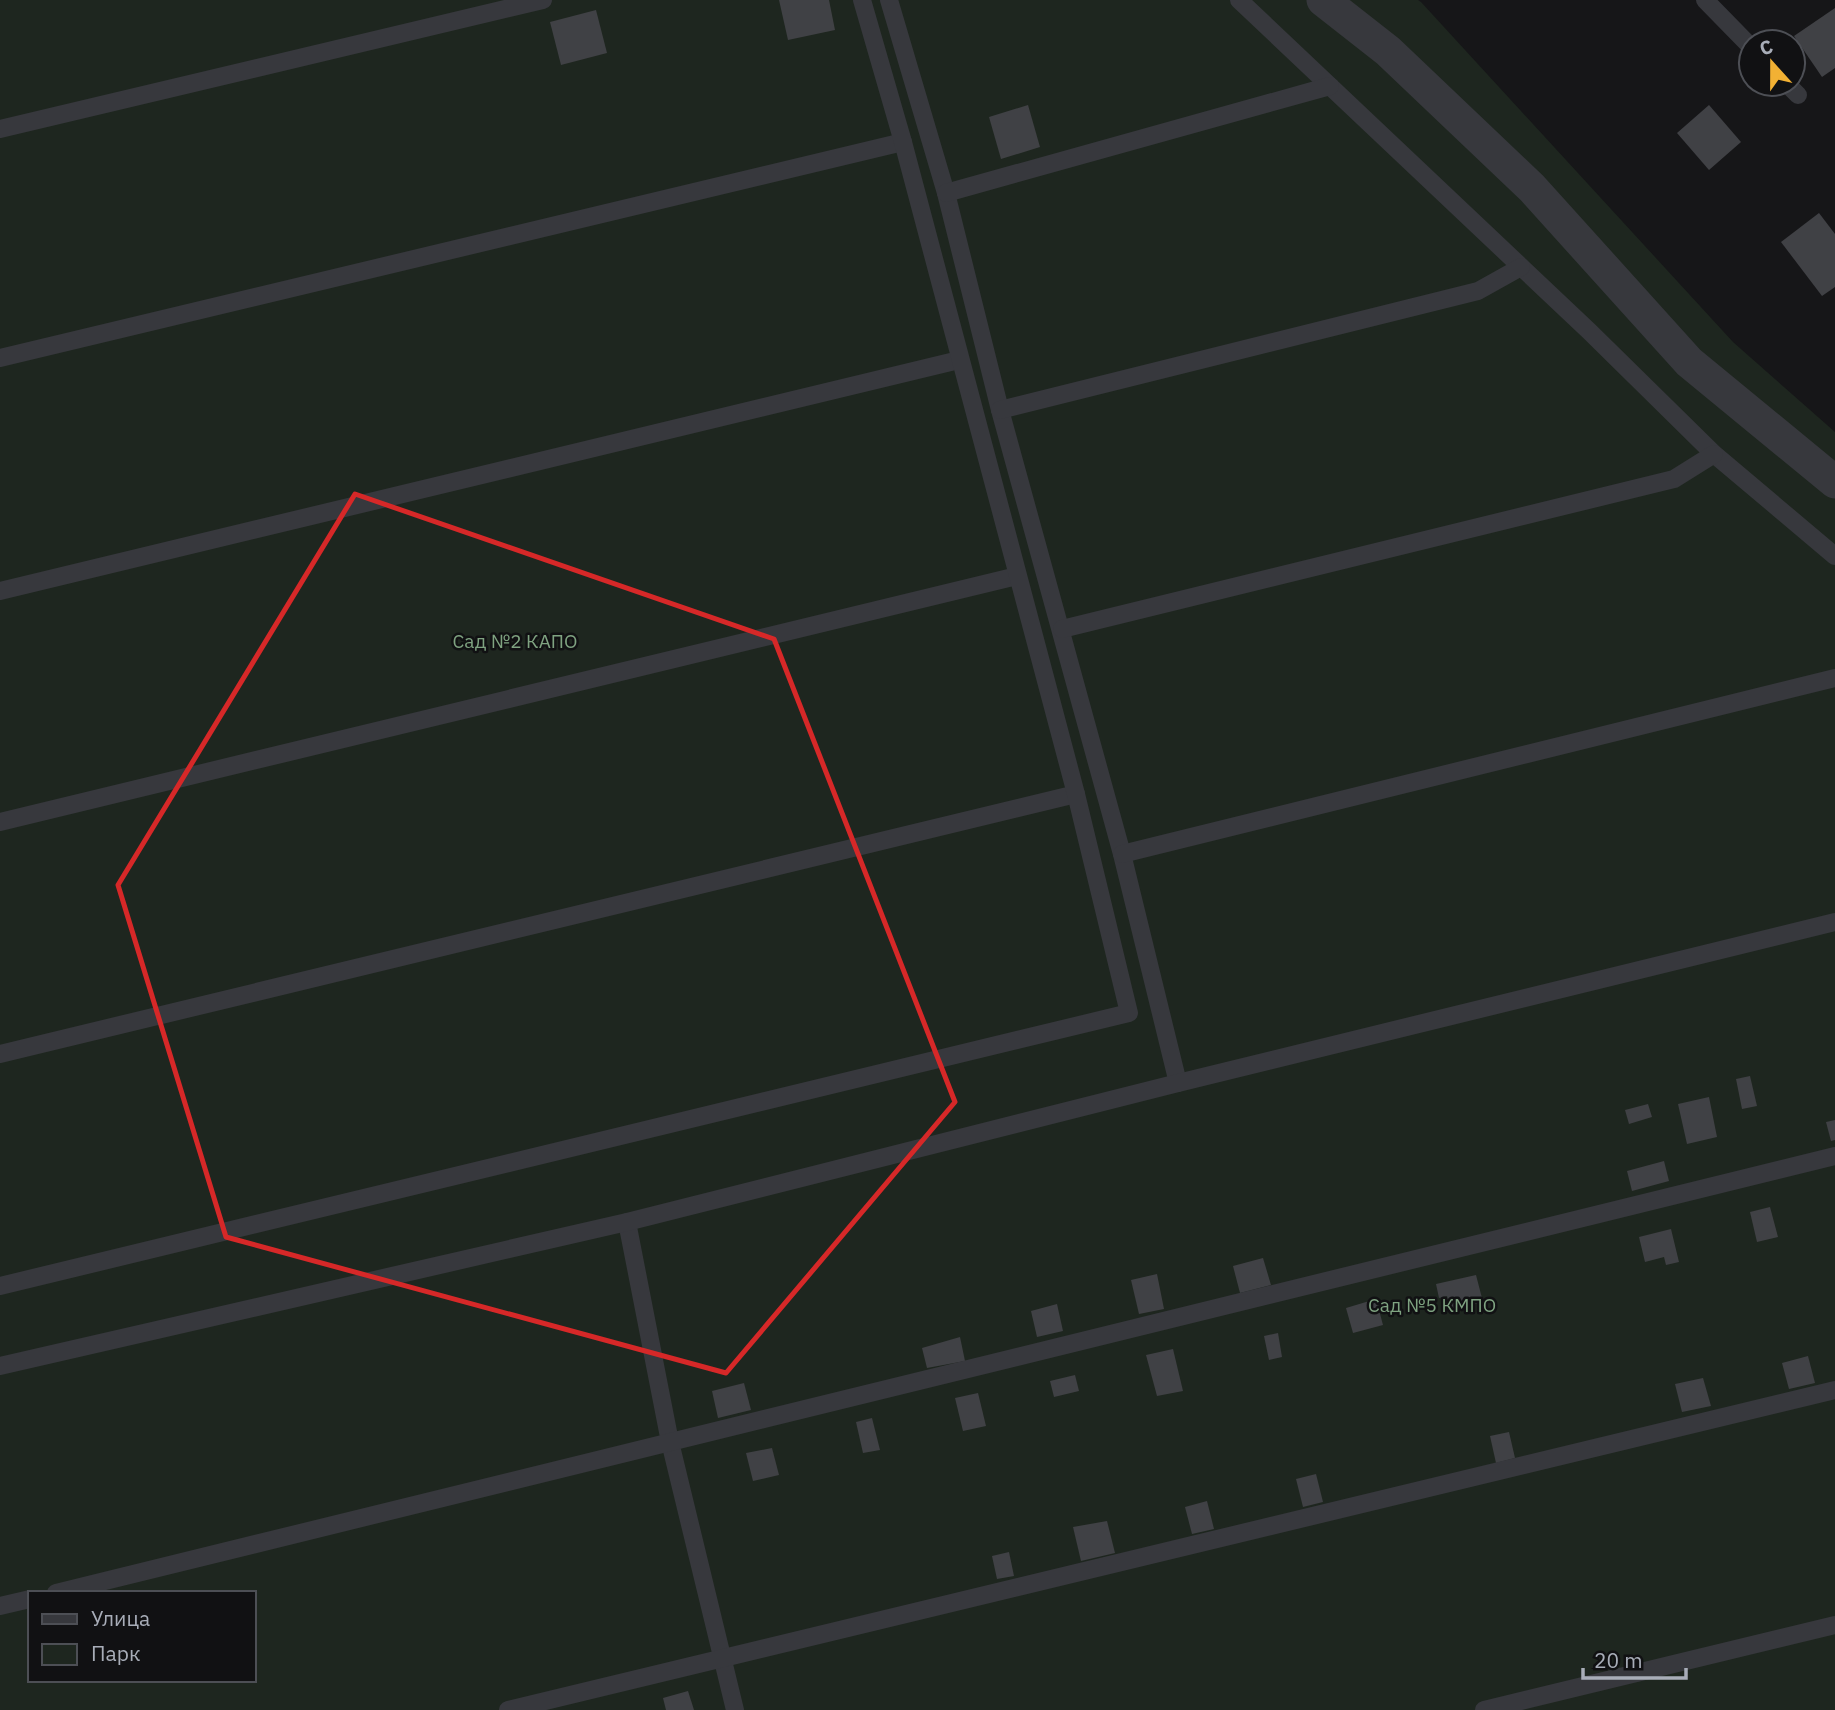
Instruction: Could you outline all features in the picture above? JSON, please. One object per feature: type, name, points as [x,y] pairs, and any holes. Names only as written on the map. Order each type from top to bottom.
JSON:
[{"type":"street","points":[[1323,0],[1388,51],[1532,188],[1689,362],[1835,482]]},
{"type":"lane","points":[[0,130],[543,0]]},
{"type":"lane","points":[[0,1286],[1129,1013],[1076,794],[903,142],[862,0]]},
{"type":"lane","points":[[889,0],[946,193],[1000,410],[1122,854],[1178,1083]]},
{"type":"lane","points":[[1239,0],[1714,454],[1835,556]]},
{"type":"lane","points":[[1706,0],[1737,32]]},
{"type":"lane","points":[[946,193],[1330,86]]},
{"type":"lane","points":[[0,358],[903,142]]},
{"type":"lane","points":[[1000,410],[1478,291],[1521,267]]},
{"type":"lane","points":[[0,591],[959,360]]},
{"type":"lane","points":[[1062,629],[1674,479],[1714,454]]},
{"type":"lane","points":[[0,822],[1017,576]]},
{"type":"lane","points":[[1122,854],[1835,678]]},
{"type":"lane","points":[[0,1054],[1076,794]]},
{"type":"lane","points":[[0,1366],[626,1222],[1835,922]]},
{"type":"lane","points":[[64,1591],[1835,1156]]},
{"type":"lane","points":[[626,1222],[670,1442],[735,1710]]},
{"type":"lane","points":[[508,1710],[1835,1390]]},
{"type":"lane","points":[[0,1606],[28,1599]]},
{"type":"lane","points":[[1484,1710],[1835,1625]]},
{"type":"highlighted area","points":[[355,494],[774,639],[955,1102],[726,1373],[226,1237],[118,885]]},
{"type":"green space","points":[[0,0],[1421,2],[1733,342],[1835,432],[1835,1710],[0,1710]]},
{"type":"building","points":[[779,0],[829,0],[835,30],[788,40]]},
{"type":"building","points":[[1835,8],[1835,68],[1822,77],[1807,55],[1806,28]]},
{"type":"building","points":[[596,10],[607,53],[561,65],[550,22]]},
{"type":"building","points":[[1028,105],[1040,147],[1001,159],[989,117]]},
{"type":"building","points":[[1709,105],[1741,142],[1709,170],[1677,133]]},
{"type":"building","points":[[1819,213],[1835,234],[1835,287],[1822,296],[1781,242]]},
{"type":"building","points":[[1750,1076],[1757,1106],[1742,1109],[1736,1079]]},
{"type":"building","points":[[1709,1097],[1717,1137],[1687,1144],[1678,1104]]},
{"type":"building","points":[[1648,1104],[1652,1117],[1629,1124],[1625,1110]]},
{"type":"building","points":[[1835,1120],[1835,1140],[1831,1141],[1826,1122]]},
{"type":"building","points":[[1664,1161],[1669,1181],[1632,1191],[1627,1171]]},
{"type":"building","points":[[1770,1207],[1778,1237],[1757,1242],[1750,1212]]},
{"type":"building","points":[[1671,1229],[1679,1262],[1666,1265],[1664,1257],[1645,1262],[1639,1237]]},
{"type":"building","points":[[1263,1258],[1271,1285],[1240,1293],[1233,1266]]},
{"type":"building","points":[[1157,1274],[1164,1309],[1139,1314],[1131,1280]]},
{"type":"building","points":[[1476,1275],[1483,1302],[1450,1309],[1447,1296],[1439,1298],[1436,1284]]},
{"type":"building","points":[[1376,1299],[1383,1325],[1353,1333],[1346,1308]]},
{"type":"building","points":[[1057,1304],[1063,1331],[1037,1337],[1031,1311]]},
{"type":"building","points":[[1278,1333],[1282,1357],[1269,1360],[1264,1336]]},
{"type":"building","points":[[960,1337],[965,1361],[927,1368],[922,1348]]},
{"type":"building","points":[[1173,1349],[1183,1391],[1157,1396],[1146,1355]]},
{"type":"building","points":[[1808,1356],[1815,1383],[1789,1389],[1782,1363]]},
{"type":"building","points":[[1075,1375],[1079,1391],[1054,1397],[1050,1381]]},
{"type":"building","points":[[1703,1378],[1711,1406],[1682,1412],[1675,1384]]},
{"type":"building","points":[[744,1383],[751,1410],[718,1418],[712,1391]]},
{"type":"building","points":[[978,1393],[986,1426],[963,1431],[955,1398]]},
{"type":"building","points":[[872,1418],[880,1450],[863,1453],[856,1422]]},
{"type":"building","points":[[1509,1432],[1515,1458],[1496,1463],[1490,1436]]},
{"type":"building","points":[[772,1448],[779,1475],[753,1481],[746,1453]]},
{"type":"building","points":[[1316,1474],[1323,1502],[1303,1507],[1296,1479]]},
{"type":"building","points":[[1207,1501],[1214,1529],[1192,1534],[1185,1507]]},
{"type":"building","points":[[1107,1521],[1115,1553],[1081,1561],[1073,1527]]},
{"type":"building","points":[[1009,1552],[1014,1576],[997,1579],[992,1556]]},
{"type":"building","points":[[688,1691],[694,1710],[666,1710],[663,1698]]},
{"type":"park label","name":"Сад №2 КАПО","points":[[515,641]]},
{"type":"park label","name":"Сад №5 КМПО","points":[[1432,1305]]}]
